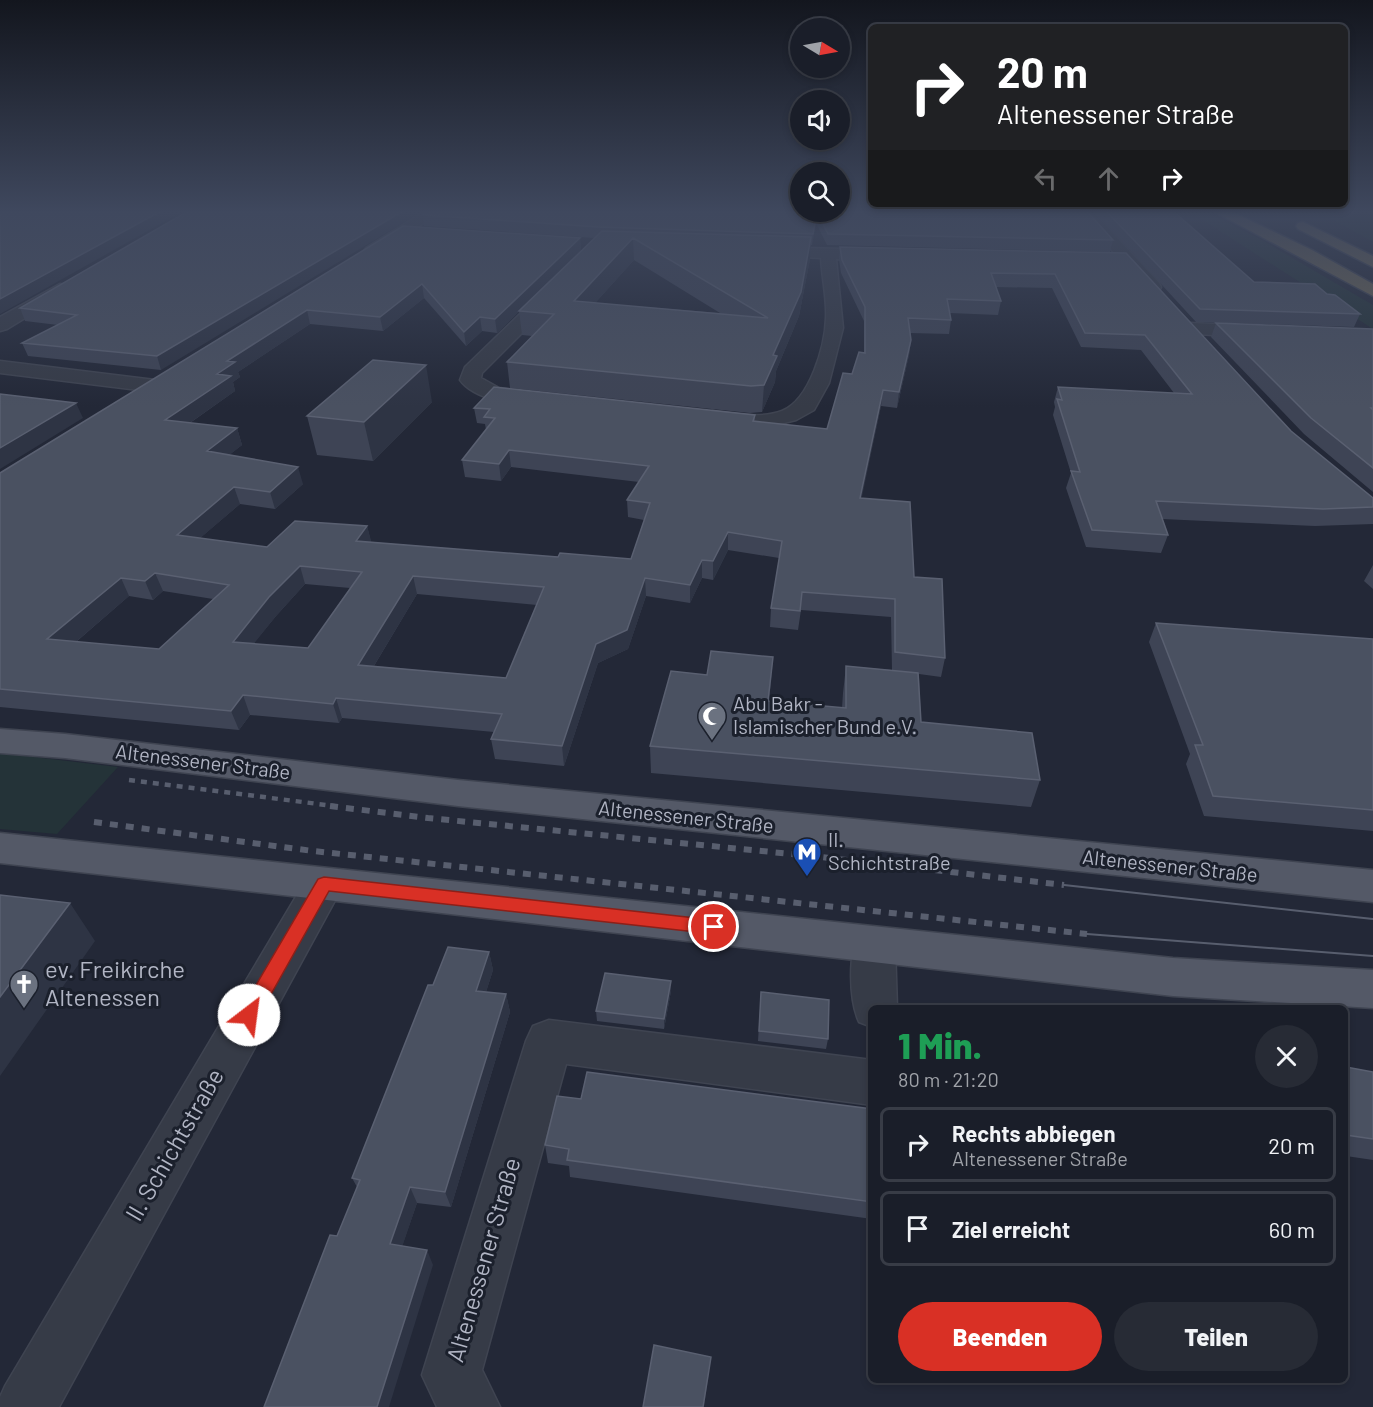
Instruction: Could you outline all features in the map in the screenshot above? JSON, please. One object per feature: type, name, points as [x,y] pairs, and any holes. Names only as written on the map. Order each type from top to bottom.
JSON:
[{"type":"highway","points":[[1346,276],[1373,291]]},
{"type":"main road","name":"Altenessener Straße","points":[[0,741],[65,746],[623,811],[1373,886]]},
{"type":"main road","points":[[0,848],[1173,977],[1373,989]]},
{"type":"street","points":[[555,401],[492,394],[476,387],[470,380],[472,371],[568,276]]},
{"type":"street","points":[[693,416],[750,422],[777,420],[801,411],[810,400],[827,361],[835,321],[830,276]]},
{"type":"street","points":[[1143,276],[1206,347]]},
{"type":"street","points":[[0,325],[75,280]]},
{"type":"street","points":[[1190,329],[1280,333]]},
{"type":"street","points":[[0,367],[154,386]]},
{"type":"street","points":[[126,404],[174,373]]},
{"type":"street","name":"II. Schichtstraße","points":[[26,1407],[324,884]]},
{"type":"street","points":[[874,945],[875,1005]]},
{"type":"street","name":"Altenessener Straße","points":[[470,1407],[450,1375],[549,1041],[868,1082]]},
{"type":"shaded area","points":[[1290,276],[1323,276],[1373,305],[1373,329]]},
{"type":"shaded area","points":[[0,753],[118,767],[57,834],[0,829]]},
{"type":"building","points":[[0,276],[43,276],[0,299]]},
{"type":"building","points":[[76,276],[293,276],[157,356],[22,343],[77,315],[20,308]]},
{"type":"building","points":[[322,276],[540,276],[495,319],[480,317],[464,332],[422,284],[380,317],[307,310],[227,361],[235,362],[217,374],[231,376],[165,420],[237,428],[207,451],[298,467],[270,492],[234,487],[177,535],[267,547],[295,521],[367,526],[356,541],[558,557],[560,553],[631,559],[650,503],[627,500],[649,466],[509,450],[499,464],[462,460],[495,418],[484,417],[490,409],[474,408],[494,387],[755,415],[753,421],[827,429],[843,373],[852,374],[859,352],[865,353],[865,307],[850,276],[992,276],[1001,301],[947,299],[951,320],[908,318],[911,340],[899,392],[883,390],[860,498],[910,502],[914,577],[942,579],[945,658],[895,652],[895,599],[802,592],[800,611],[771,608],[782,541],[728,532],[713,561],[702,560],[690,585],[645,578],[627,630],[596,644],[562,746],[491,739],[502,714],[336,698],[333,704],[243,695],[231,711],[0,689],[0,473]],"holes":[[[300,566],[362,572],[308,648],[233,642],[269,597]],[[155,573],[229,585],[159,649],[47,639],[121,578],[145,581]],[[413,576],[544,587],[506,678],[358,665]]]},
{"type":"building","points":[[556,276],[598,276],[574,301],[768,318],[697,276],[804,276],[801,292],[773,355],[777,356],[764,385],[751,386],[507,362],[554,314],[519,311]]},
{"type":"building","points":[[1056,276],[1147,276],[1291,431],[1373,498],[1373,507],[1323,509],[1156,501],[1168,535],[1092,530],[1071,471],[1080,472],[1057,399],[1062,400],[1058,387],[1192,394],[1145,335],[1085,333]]},
{"type":"building","points":[[1168,276],[1247,276],[1254,282],[1315,284],[1327,294],[1335,295],[1360,314],[1200,309]]},
{"type":"building","points":[[1216,323],[1373,329],[1373,408],[1371,408],[1373,410],[1373,468],[1311,418]]},
{"type":"building","points":[[373,360],[426,365],[364,422],[307,416]]},
{"type":"building","points":[[0,394],[76,403],[0,448]]},
{"type":"building","points":[[1156,623],[1373,639],[1373,810],[1213,796],[1195,745],[1203,745]]},
{"type":"building","points":[[711,651],[773,657],[768,701],[846,708],[846,666],[918,673],[921,722],[1032,733],[1040,780],[650,746],[671,671],[707,675]]},
{"type":"building","points":[[0,895],[70,903],[0,997]]},
{"type":"building","points":[[448,947],[489,952],[476,991],[506,994],[445,1192],[410,1187],[390,1244],[427,1250],[377,1407],[264,1407],[330,1235],[337,1236],[360,1180],[352,1178],[428,985],[433,985]]},
{"type":"building","points":[[605,973],[671,981],[664,1019],[596,1011]]},
{"type":"building","points":[[761,992],[829,1000],[828,1039],[759,1031]]},
{"type":"building","points":[[1348,1067],[1373,1072],[1373,1139],[1348,1135]]},
{"type":"building","points":[[587,1072],[868,1108],[868,1201],[567,1160],[569,1149],[545,1145],[557,1096],[581,1099]]},
{"type":"building","points":[[654,1345],[711,1357],[703,1407],[643,1407]]},
{"type":"tram line","points":[[1064,885],[1373,919]]},
{"type":"tram line","points":[[1087,934],[1373,956]]},
{"type":"railway","points":[[129,780],[342,807]]},
{"type":"railway","points":[[330,806],[428,818],[812,856],[1064,885]]},
{"type":"railway","points":[[94,822],[313,851],[1087,934]]},
{"type":"place","name":"Abu Bakr - Islamischer Bund e.V.","points":[[712,742]]},
{"type":"place","name":"II. Schichtstraße","points":[[807,878]]},
{"type":"place","name":"ev. Freikirche Altenessen","points":[[24,1010]]},
{"type":"route","points":[[249,1015],[324,884],[714,927]]}]
